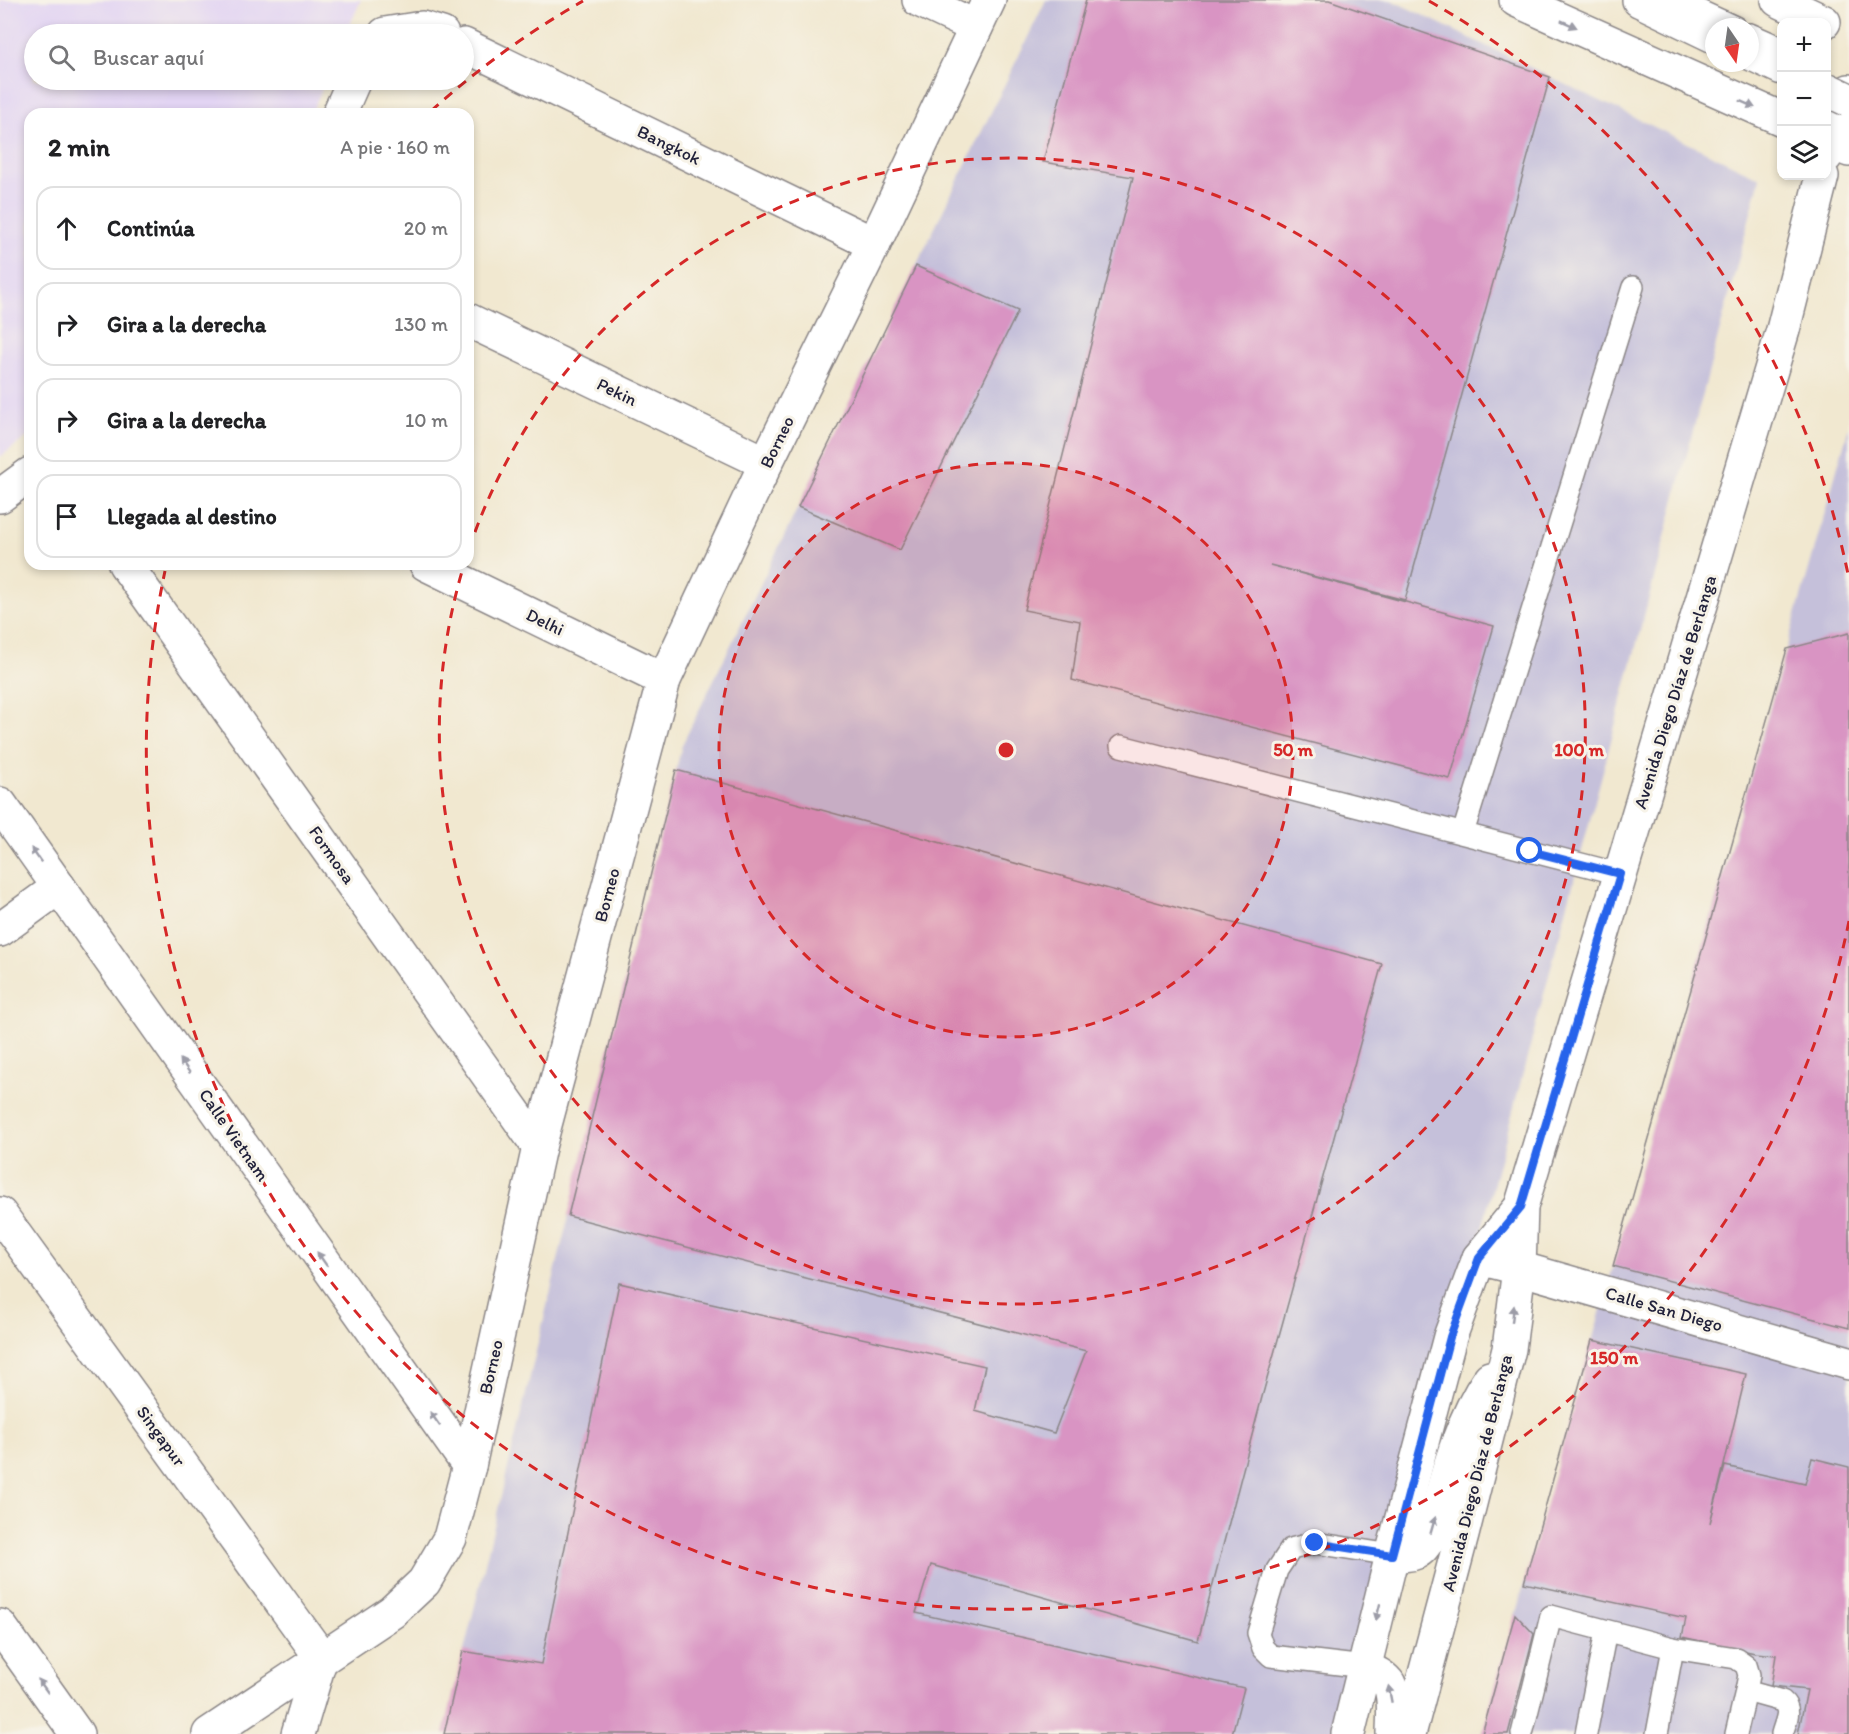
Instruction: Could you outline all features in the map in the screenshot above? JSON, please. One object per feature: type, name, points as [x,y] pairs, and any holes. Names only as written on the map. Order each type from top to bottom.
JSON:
[{"type":"main road","points":[[919,0],[983,14]]},
{"type":"main road","points":[[1516,0],[1777,117]]},
{"type":"main road","points":[[1639,0],[1705,32]]},
{"type":"main road","points":[[1778,0],[1815,18]]},
{"type":"main road","name":"Borneo","points":[[209,1734],[321,1657],[392,1612],[424,1582],[450,1538],[469,1466],[539,1147],[664,680],[983,14]]},
{"type":"main road","points":[[1831,26],[1849,34]]},
{"type":"main road","name":"Bangkok","points":[[474,50],[874,244]]},
{"type":"main road","points":[[1759,57],[1777,66]]},
{"type":"main road","points":[[342,108],[350,90]]},
{"type":"main road","points":[[1833,147],[1849,90]]},
{"type":"main road","points":[[1831,91],[1849,100]]},
{"type":"main road","name":"Avenida Diego Díaz de Berlanga","points":[[1409,1734],[1509,1349],[1519,1268],[1521,1207],[1783,330],[1821,180]]},
{"type":"main road","name":"Pekin","points":[[474,323],[766,463]]},
{"type":"main road","points":[[0,496],[24,478]]},
{"type":"main road","name":"Formosa","points":[[129,570],[539,1147]]},
{"type":"main road","name":"Delhi","points":[[438,570],[664,680]]},
{"type":"main road","name":"Calle Vietnam","points":[[0,804],[469,1466]]},
{"type":"main road","points":[[0,930],[59,887]]},
{"type":"main road","name":"Avenida Diego Díaz de Berlanga","points":[[1350,1731],[1392,1555],[1450,1337],[1479,1258],[1521,1207]]},
{"type":"main road","name":"Singapur","points":[[0,1214],[321,1657]]},
{"type":"main road","name":"Calle San Diego","points":[[1479,1258],[1849,1363]]},
{"type":"main road","points":[[1392,1555],[1416,1553],[1426,1544],[1457,1444],[1474,1400],[1509,1349]]},
{"type":"main road","points":[[0,1626],[77,1734]]},
{"type":"main road","points":[[298,1734],[321,1657]]},
{"type":"main road","points":[[1365,1667],[1390,1686],[1393,1734]]},
{"type":"lane","points":[[1676,0],[1715,18]]},
{"type":"lane","points":[[1759,38],[1777,46]]},
{"type":"lane","points":[[1463,833],[1633,287]]},
{"type":"lane","points":[[1122,746],[1620,874]]},
{"type":"lane","points":[[1365,1667],[1271,1656],[1263,1648],[1258,1633],[1277,1569],[1291,1549],[1315,1543],[1392,1555]]},
{"type":"lane","points":[[1522,1734],[1551,1616],[1673,1648],[1736,1658],[1746,1665],[1749,1675],[1736,1734]]},
{"type":"lane","points":[[1586,1734],[1606,1631]]},
{"type":"lane","points":[[1657,1734],[1673,1648]]},
{"type":"lane","points":[[1746,1691],[1786,1704],[1788,1710],[1782,1734]]},
{"type":"shaded area","points":[[0,0],[361,0],[350,24],[24,24],[24,90],[322,90],[314,108],[24,108],[24,439],[0,457]]},
{"type":"shaded area","points":[[1046,0],[1391,0],[1760,178],[1348,1734],[444,1734],[682,745]]},
{"type":"shaded area","points":[[1849,427],[1849,1734],[1482,1734],[1757,753]]},
{"type":"building","points":[[1086,0],[1329,0],[1550,77],[1405,600],[1270,565],[1494,626],[1450,779],[1072,680],[1080,621],[1024,610],[1133,177],[1043,162]]},
{"type":"building","points":[[916,266],[1018,311],[900,550],[798,507]]},
{"type":"building","points":[[1849,633],[1849,1328],[1613,1266],[1787,649]]},
{"type":"building","points":[[676,770],[1382,964],[1262,1397],[1198,1641],[931,1565],[916,1613],[1244,1688],[1232,1734],[444,1734],[463,1651],[541,1664],[619,1283],[985,1366],[975,1411],[1054,1433],[1086,1351],[568,1216]]},
{"type":"building","points":[[1592,1340],[1746,1374],[1710,1523],[1725,1466],[1805,1484],[1812,1458],[1849,1467],[1849,1734],[1798,1734],[1807,1690],[1771,1686],[1776,1655],[1755,1653],[1682,1637],[1686,1618],[1524,1583]]},
{"type":"building","points":[[1515,1614],[1534,1634],[1508,1734],[1482,1734]]},
{"type":"route","points":[[1315,1543],[1392,1555],[1450,1337],[1479,1258],[1521,1207],[1620,874],[1530,851]]}]
